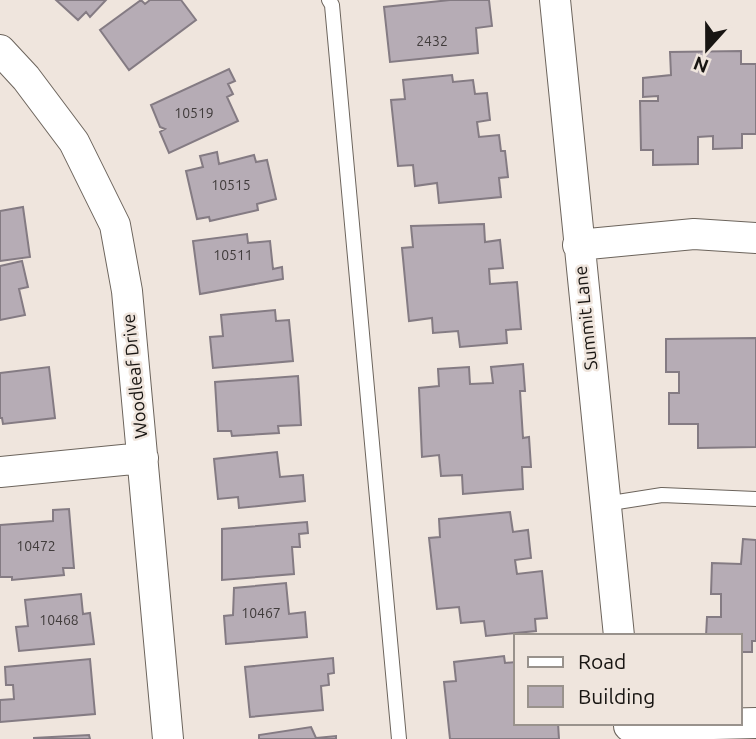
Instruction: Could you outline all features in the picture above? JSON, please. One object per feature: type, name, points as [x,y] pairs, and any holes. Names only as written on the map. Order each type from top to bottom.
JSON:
[{"type":"street","name":"Summit Lane","points":[[555,0],[619,634]]},
{"type":"street","name":"Woodleaf Drive","points":[[0,50],[26,78],[74,142],[115,225],[127,291],[168,739]]},
{"type":"street","points":[[578,245],[694,234],[756,238]]},
{"type":"street","points":[[0,472],[143,458]]},
{"type":"street","points":[[629,730],[720,725]]},
{"type":"lane","points":[[329,0],[332,5],[399,739]]},
{"type":"lane","points":[[605,504],[662,495],[756,499]]},
{"type":"building","points":[[56,0],[106,0],[90,17],[86,12],[78,20]]},
{"type":"building","points":[[141,0],[145,4],[150,0],[181,0],[196,20],[129,70],[100,30]]},
{"type":"building","points":[[450,0],[489,0],[492,26],[476,28],[478,53],[390,62],[384,7]]},
{"type":"building","points":[[741,51],[741,64],[756,64],[756,134],[742,134],[742,148],[713,149],[713,136],[698,137],[698,164],[653,165],[653,150],[641,150],[640,101],[658,101],[658,96],[643,97],[643,78],[671,75],[670,52]]},
{"type":"building","points":[[229,69],[235,81],[228,84],[233,94],[227,97],[238,121],[169,153],[160,132],[165,129],[160,127],[151,105]]},
{"type":"building","points":[[452,75],[453,82],[473,80],[475,94],[487,93],[490,120],[477,122],[479,137],[499,135],[501,151],[505,151],[508,177],[499,178],[501,197],[439,203],[437,183],[415,186],[413,165],[398,166],[391,100],[405,99],[403,80]]},
{"type":"building","points":[[217,152],[219,164],[254,155],[256,162],[267,160],[276,199],[257,204],[258,210],[210,221],[209,217],[197,219],[186,171],[203,167],[200,156]]},
{"type":"building","points":[[23,207],[30,257],[0,261],[0,211]]},
{"type":"building","points":[[484,224],[485,242],[500,240],[503,268],[489,269],[490,284],[517,282],[521,329],[506,330],[507,343],[460,347],[458,331],[433,333],[432,318],[409,321],[402,248],[413,247],[411,226]]},
{"type":"building","points":[[247,234],[248,243],[270,241],[273,269],[282,267],[283,279],[200,294],[193,241]]},
{"type":"building","points":[[22,261],[28,287],[19,289],[25,315],[0,320],[0,266]]},
{"type":"building","points":[[275,310],[276,321],[289,320],[293,361],[213,368],[210,337],[223,336],[221,315]]},
{"type":"building","points":[[756,338],[756,447],[698,448],[698,424],[669,424],[669,393],[679,393],[679,372],[666,372],[666,339]]},
{"type":"building","points":[[523,364],[525,391],[520,391],[523,438],[529,437],[531,467],[522,467],[523,489],[463,494],[462,475],[441,476],[439,455],[422,457],[419,388],[439,386],[438,369],[469,367],[470,384],[493,383],[491,367]]},
{"type":"building","points":[[49,367],[55,418],[3,424],[0,418],[0,373]]},
{"type":"building","points":[[298,376],[301,425],[278,426],[279,433],[232,436],[231,431],[218,431],[215,382]]},
{"type":"building","points":[[277,452],[280,477],[303,475],[305,501],[239,508],[238,497],[218,499],[214,459]]},
{"type":"building","points":[[69,509],[74,568],[63,568],[64,575],[12,580],[12,577],[0,577],[0,525],[53,521],[53,510]]},
{"type":"building","points":[[510,512],[513,532],[528,530],[531,558],[515,560],[517,574],[542,571],[547,618],[535,619],[536,631],[486,636],[484,621],[461,623],[459,607],[437,609],[429,538],[440,537],[439,519]]},
{"type":"building","points":[[307,522],[308,533],[299,534],[300,547],[292,547],[294,574],[222,580],[222,529]]},
{"type":"building","points":[[743,539],[756,540],[756,641],[752,641],[752,652],[742,652],[742,634],[706,634],[707,617],[721,617],[721,594],[711,594],[712,563],[741,564]]},
{"type":"building","points":[[286,583],[289,614],[305,612],[307,637],[226,644],[224,616],[233,615],[234,588]]},
{"type":"building","points":[[81,594],[83,614],[90,613],[94,644],[19,651],[16,627],[28,626],[25,600]]},
{"type":"building","points":[[504,656],[505,663],[514,662],[514,725],[558,725],[559,739],[450,739],[444,682],[456,681],[454,662]]},
{"type":"building","points":[[333,658],[334,673],[328,674],[329,685],[321,686],[323,710],[250,717],[245,667]]},
{"type":"building","points":[[90,659],[95,714],[0,722],[0,700],[14,699],[13,685],[6,685],[5,667]]},
{"type":"building","points":[[311,727],[316,738],[336,736],[336,739],[259,739],[259,735]]},
{"type":"building","points":[[89,735],[90,739],[34,739],[34,738]]}]
